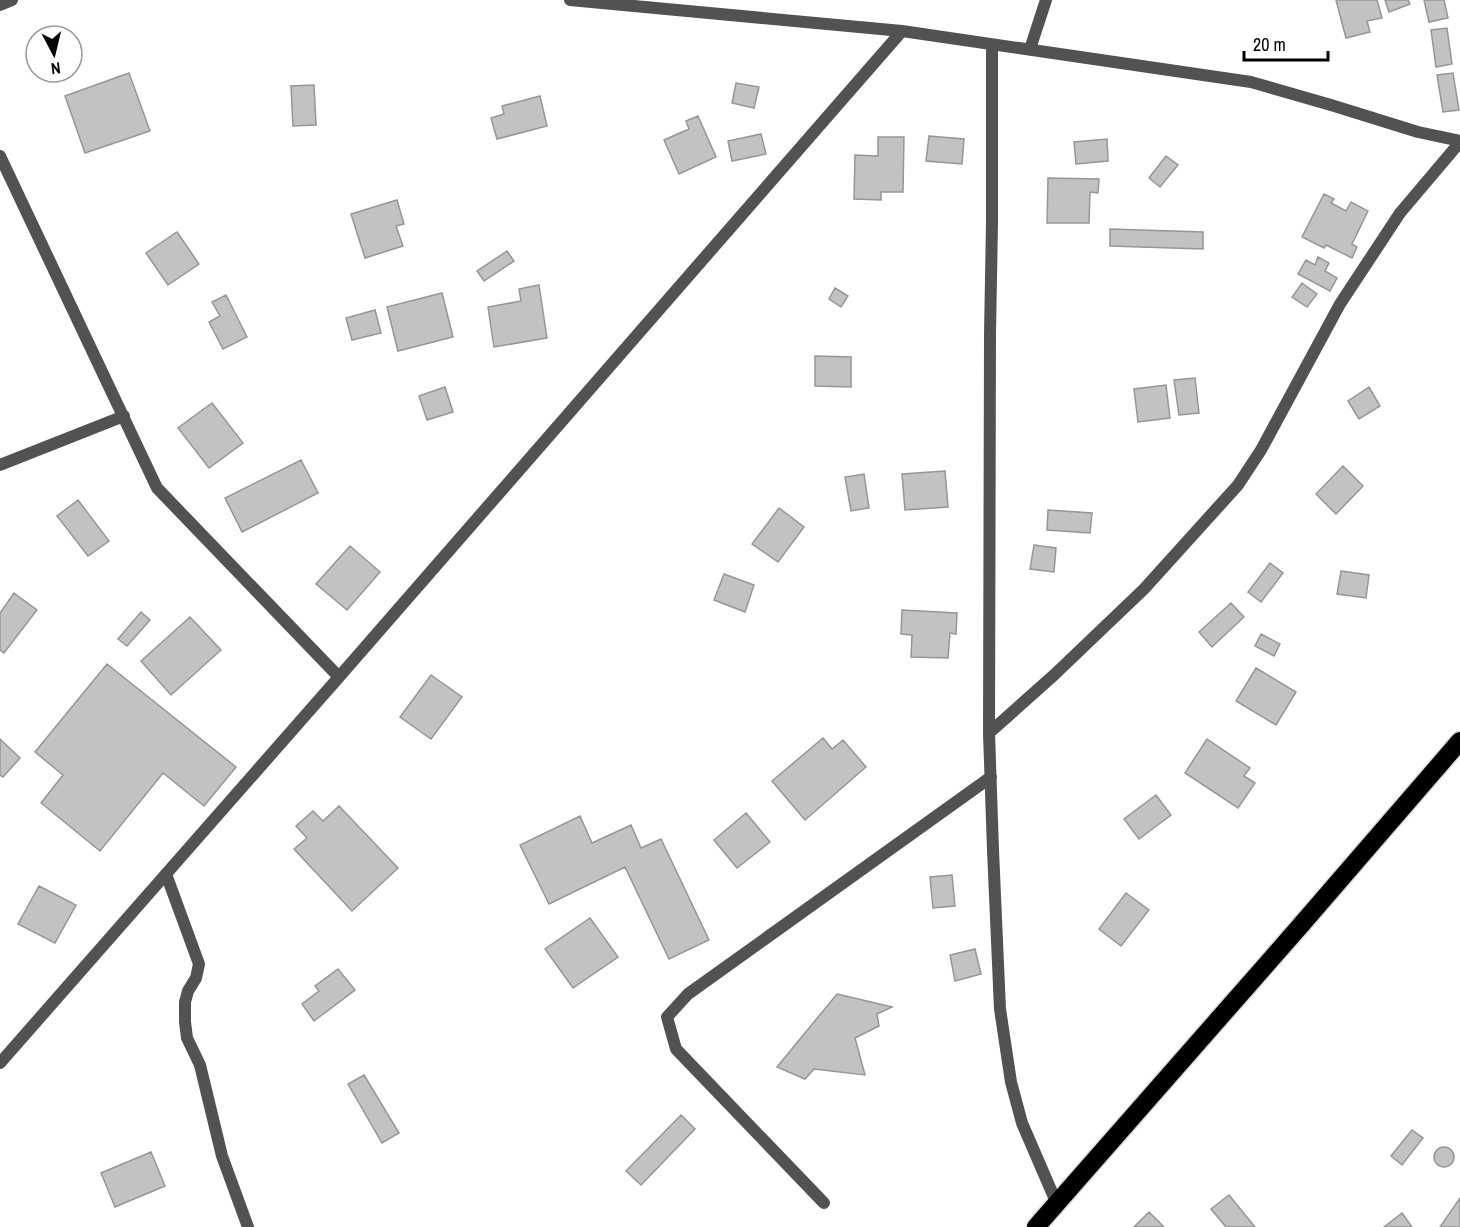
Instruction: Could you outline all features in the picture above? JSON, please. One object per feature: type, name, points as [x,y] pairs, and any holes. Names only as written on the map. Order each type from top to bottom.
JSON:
[{"type":"highway","points":[[1036,1227],[1460,741]]},
{"type":"street","points":[[0,5],[12,0]]},
{"type":"street","points":[[570,0],[902,31],[1251,82],[1418,132],[1460,142],[1400,213],[1340,304],[1261,450],[1238,485],[1143,590],[989,733]]},
{"type":"street","points":[[1030,50],[1046,0]]},
{"type":"street","points":[[0,1063],[902,31]]},
{"type":"street","points":[[992,45],[989,733],[1000,1009],[1011,1082],[1022,1123],[1057,1203]]},
{"type":"street","points":[[0,156],[158,488],[339,677]]},
{"type":"street","points":[[0,465],[124,416]]},
{"type":"street","points":[[824,1203],[676,1049],[667,1017],[687,993],[991,777]]},
{"type":"street","points":[[166,874],[199,964],[196,978],[188,991],[185,1002],[187,1038],[200,1065],[222,1156],[248,1227]]},
{"type":"building","points":[[1336,0],[1377,0],[1382,18],[1367,21],[1370,32],[1346,38]]},
{"type":"building","points":[[1385,0],[1408,0],[1410,4],[1389,12]]},
{"type":"building","points":[[1424,0],[1444,0],[1448,18],[1429,22]]},
{"type":"building","points":[[1447,28],[1452,64],[1436,67],[1431,30]]},
{"type":"building","points":[[129,73],[150,131],[85,153],[65,96]]},
{"type":"building","points":[[1453,73],[1459,110],[1443,112],[1437,75]]},
{"type":"building","points":[[736,83],[759,87],[754,108],[732,103]]},
{"type":"building","points":[[314,85],[316,125],[293,126],[291,86]]},
{"type":"building","points":[[540,96],[547,126],[497,139],[491,118],[504,114],[502,106]]},
{"type":"building","points":[[698,116],[716,157],[679,174],[664,140],[689,129],[686,121]]},
{"type":"building","points":[[761,134],[766,154],[732,161],[728,141]]},
{"type":"building","points":[[929,136],[964,139],[962,164],[926,161]]},
{"type":"building","points":[[878,137],[904,137],[903,192],[881,192],[881,200],[854,199],[855,155],[878,156]]},
{"type":"building","points":[[1107,139],[1108,161],[1076,164],[1074,142]]},
{"type":"building","points":[[1166,156],[1178,165],[1160,187],[1149,178]]},
{"type":"building","points":[[1048,178],[1099,179],[1098,193],[1090,192],[1089,223],[1047,223]]},
{"type":"building","points":[[1324,194],[1334,199],[1331,203],[1346,211],[1351,202],[1368,211],[1352,244],[1357,247],[1352,258],[1326,245],[1324,248],[1302,237]]},
{"type":"building","points":[[397,200],[404,224],[396,226],[403,246],[365,258],[351,214]]},
{"type":"building","points":[[1110,229],[1203,232],[1203,249],[1110,246]]},
{"type":"building","points":[[177,232],[199,264],[168,285],[146,253]]},
{"type":"building","points":[[507,251],[514,261],[484,281],[477,271]]},
{"type":"building","points":[[1318,257],[1329,263],[1325,271],[1337,278],[1330,291],[1298,274],[1306,260],[1315,265]]},
{"type":"building","points":[[1302,283],[1317,294],[1307,307],[1292,297]]},
{"type":"building","points":[[539,285],[547,338],[494,347],[488,307],[521,301],[519,289]]},
{"type":"building","points":[[835,288],[848,296],[841,307],[829,299]]},
{"type":"building","points":[[442,293],[453,337],[398,351],[387,307]]},
{"type":"building","points":[[226,295],[247,337],[223,349],[209,322],[220,316],[212,302]]},
{"type":"building","points":[[375,310],[381,333],[352,340],[346,318]]},
{"type":"building","points":[[815,356],[851,357],[851,387],[815,386]]},
{"type":"building","points":[[1195,378],[1199,413],[1179,415],[1174,380]]},
{"type":"building","points":[[1166,385],[1170,418],[1138,422],[1134,389]]},
{"type":"building","points":[[445,387],[453,412],[427,420],[419,396]]},
{"type":"building","points":[[1369,387],[1380,406],[1359,419],[1348,401]]},
{"type":"building","points":[[212,403],[243,443],[209,468],[178,428]]},
{"type":"building","points":[[301,460],[318,493],[242,532],[225,498]]},
{"type":"building","points":[[1343,466],[1363,486],[1336,514],[1316,494]]},
{"type":"building","points":[[945,471],[948,507],[905,510],[902,474]]},
{"type":"building","points":[[864,474],[869,508],[851,511],[845,477]]},
{"type":"building","points":[[78,500],[109,541],[88,556],[57,516]]},
{"type":"building","points":[[779,508],[804,527],[778,562],[752,544]]},
{"type":"building","points":[[1048,510],[1092,513],[1090,533],[1047,530]]},
{"type":"building","points":[[1034,545],[1056,548],[1054,572],[1030,569]]},
{"type":"building","points":[[350,546],[380,572],[347,610],[316,584]]},
{"type":"building","points":[[1270,563],[1283,573],[1261,602],[1248,592]]},
{"type":"building","points":[[1341,571],[1369,575],[1366,598],[1337,594]]},
{"type":"building","points":[[724,574],[754,585],[745,612],[714,600]]},
{"type":"building","points":[[14,593],[37,610],[4,653],[0,650],[0,613]]},
{"type":"building","points":[[1231,603],[1244,617],[1212,647],[1199,632]]},
{"type":"building","points":[[902,610],[957,613],[956,634],[950,633],[948,658],[911,657],[912,635],[901,634]]},
{"type":"building","points":[[141,612],[150,620],[127,646],[118,639]]},
{"type":"building","points":[[190,617],[221,650],[171,695],[141,661]]},
{"type":"building","points":[[1261,634],[1280,644],[1274,656],[1255,646]]},
{"type":"building","points":[[107,664],[236,767],[204,806],[163,773],[100,851],[41,803],[63,775],[35,752]]},
{"type":"building","points":[[1256,668],[1296,692],[1276,725],[1236,701]]},
{"type":"building","points":[[431,675],[462,697],[431,739],[400,717]]},
{"type":"building","points":[[823,738],[832,749],[843,740],[866,767],[805,820],[772,781]]},
{"type":"building","points":[[0,739],[20,758],[3,777],[0,775]]},
{"type":"building","points":[[1207,739],[1250,768],[1244,776],[1255,783],[1238,808],[1185,773]]},
{"type":"building","points":[[1156,795],[1171,815],[1139,839],[1124,819]]},
{"type":"building","points":[[339,806],[398,868],[352,911],[294,849],[307,838],[296,826],[313,811],[323,821]]},
{"type":"building","points":[[746,813],[770,842],[737,868],[714,840]]},
{"type":"building","points":[[580,816],[592,843],[631,825],[641,848],[661,839],[709,940],[669,959],[625,867],[549,904],[520,845]]},
{"type":"building","points":[[952,875],[955,906],[933,908],[930,877]]},
{"type":"building","points":[[39,886],[76,905],[55,943],[18,924]]},
{"type":"building","points":[[1126,893],[1149,910],[1121,946],[1099,929]]},
{"type":"building","points":[[590,918],[618,957],[573,988],[545,949]]},
{"type":"building","points":[[975,949],[981,974],[955,981],[950,955]]},
{"type":"building","points":[[338,969],[355,990],[314,1021],[302,1004],[319,991],[315,986]]},
{"type":"building","points":[[837,994],[892,1007],[877,1014],[879,1026],[855,1038],[865,1075],[814,1069],[805,1079],[777,1067]]},
{"type":"building","points":[[364,1075],[399,1133],[382,1143],[348,1084]]},
{"type":"building","points":[[681,1115],[695,1129],[641,1185],[626,1171]]},
{"type":"building","points":[[1412,1130],[1423,1138],[1402,1165],[1391,1156]]},
{"type":"building","points":[[1444,1147],[1451,1150],[1454,1157],[1451,1164],[1444,1167],[1437,1164],[1434,1157],[1437,1150]]},
{"type":"building","points":[[151,1152],[165,1186],[115,1207],[101,1173]]},
{"type":"building","points":[[1229,1195],[1255,1227],[1226,1227],[1211,1209]]},
{"type":"building","points":[[1460,1198],[1460,1227],[1440,1227]]},
{"type":"building","points":[[1149,1212],[1164,1227],[1134,1227]]},
{"type":"building","points":[[1402,1213],[1412,1227],[1384,1227]]}]
